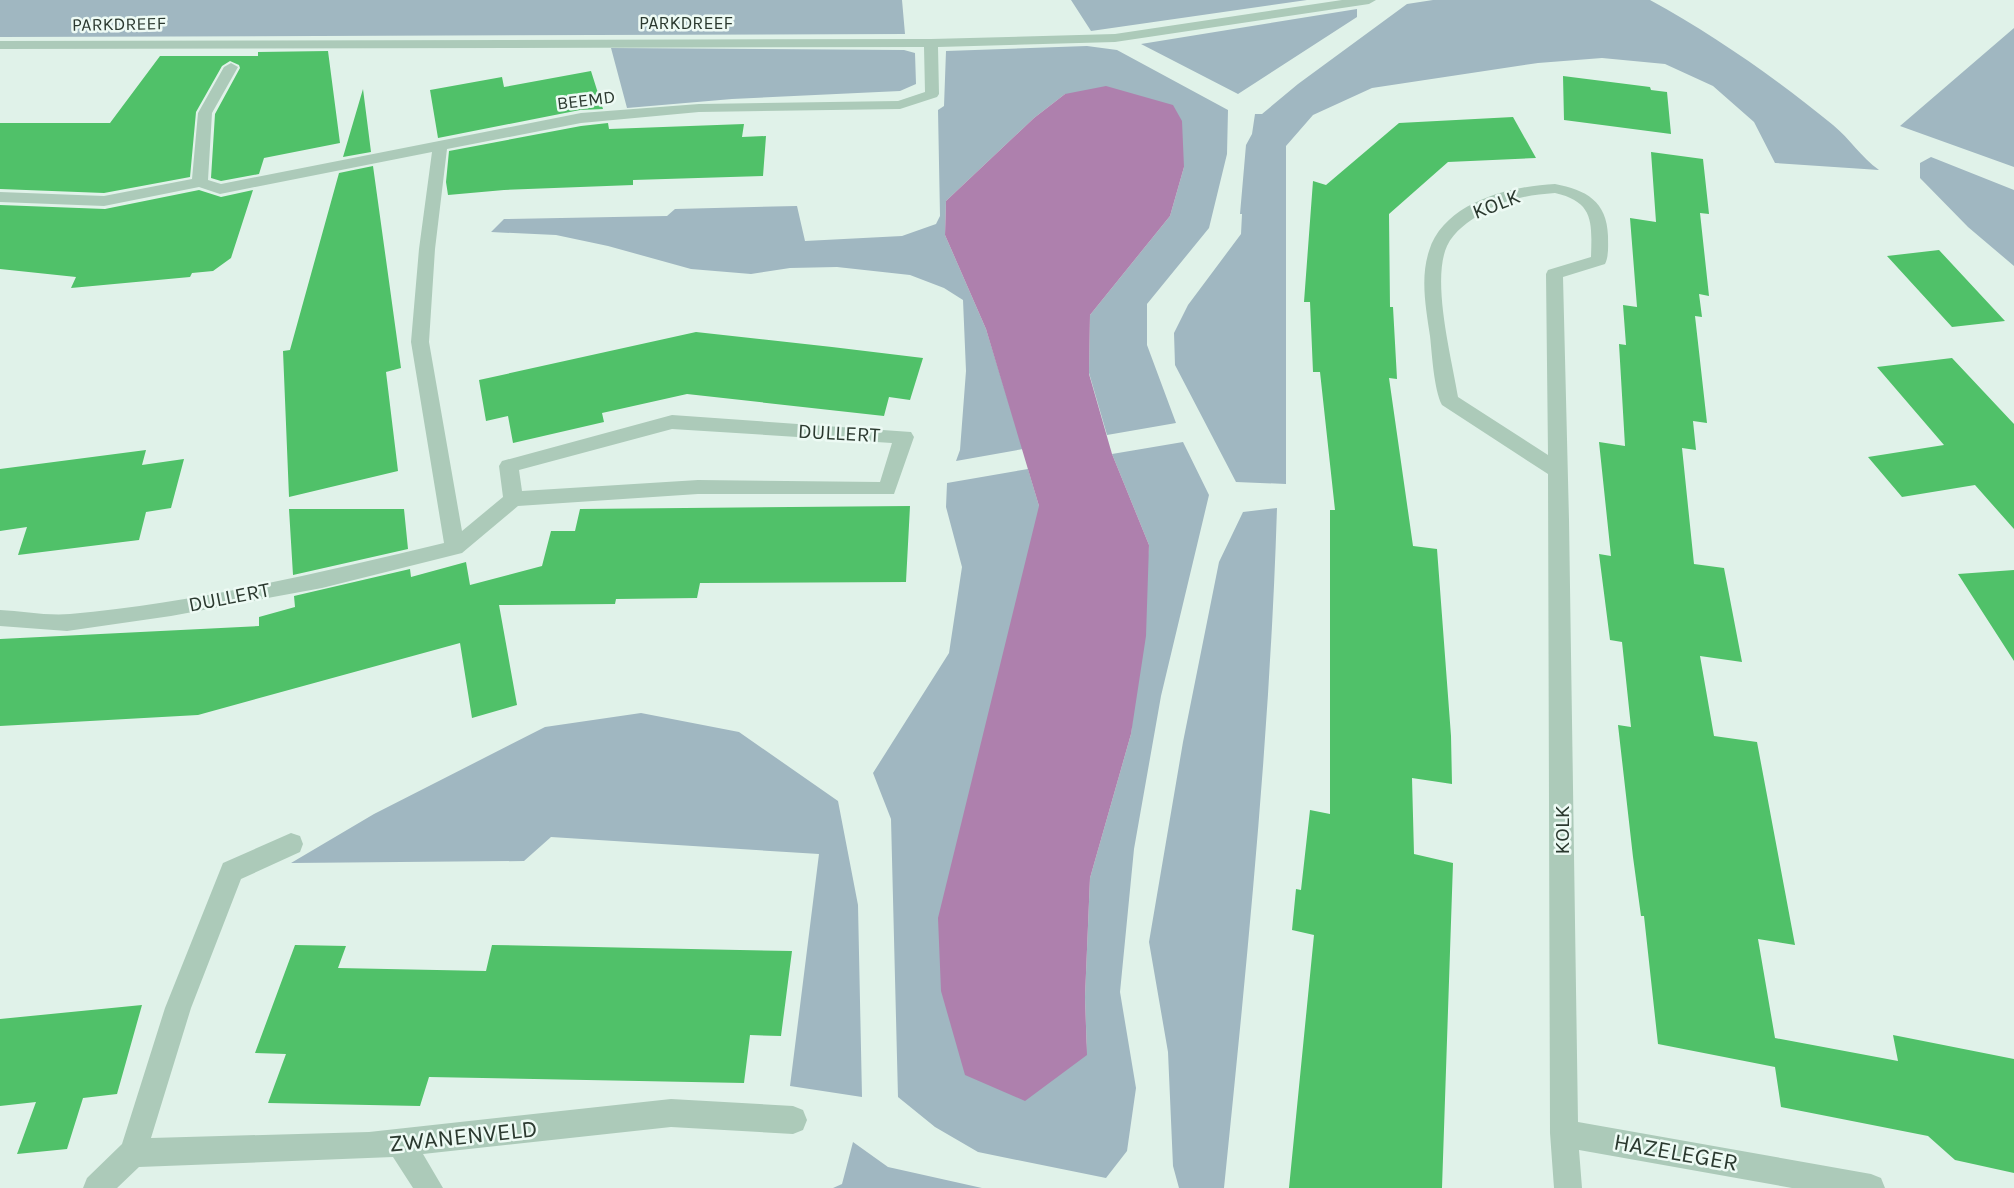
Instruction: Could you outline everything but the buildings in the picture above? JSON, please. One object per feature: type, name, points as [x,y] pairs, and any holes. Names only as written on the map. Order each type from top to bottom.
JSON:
[{"type":"street","name":"PARKDREEF","points":[[0,45],[259,42],[931,43],[1115,37],[1369,0]]},
{"type":"street","name":"BEEMD","points":[[0,197],[104,201],[200,182],[220,190],[580,118],[699,108],[900,105],[932,94],[931,43]]},
{"type":"street","points":[[200,182],[205,113],[231,66]]},
{"type":"street","points":[[440,147],[427,249],[420,342],[455,548]]},
{"type":"street","name":"KOLK","points":[[1558,471],[1449,400],[1432,272],[1438,246],[1456,222],[1482,205],[1520,191],[1569,190],[1590,202],[1598,216],[1599,260],[1554,274],[1558,471],[1564,1133],[1568,1188]]},
{"type":"street","name":"DULLERT","points":[[0,618],[67,623],[171,608],[322,580],[455,548],[513,499],[698,486],[887,489],[904,437],[671,422],[509,466],[513,499]]},
{"type":"street","points":[[97,1188],[133,1153],[178,1009],[232,871],[291,844]]},
{"type":"street","name":"ZWANENVELD","points":[[133,1153],[369,1146],[671,1113],[793,1120]]},
{"type":"street","name":"HAZELEGER","points":[[1564,1133],[1871,1188]]},
{"type":"street","points":[[400,1143],[429,1188]]},
{"type":"shaded area","points":[[0,0],[902,0],[905,34],[0,37]]},
{"type":"shaded area","points":[[1071,0],[1307,0],[1091,31]]},
{"type":"shaded area","points":[[1433,0],[1650,0],[1721,43],[1790,91],[1833,125],[1879,170],[1775,163],[1754,122],[1713,86],[1665,64],[1602,58],[1538,63],[1372,88],[1313,115],[1286,146],[1286,484],[1236,482],[1175,365],[1174,333],[1188,305],[1241,234],[1240,214],[1246,145],[1252,134],[1255,114],[1262,114],[1298,84],[1407,4]]},
{"type":"shaded area","points":[[1357,9],[1357,17],[1238,94],[1141,44]]},
{"type":"shaded area","points":[[2014,28],[2014,167],[1900,126]]},
{"type":"shaded area","points":[[1087,46],[1117,50],[1228,110],[1227,154],[1209,228],[1147,304],[1147,345],[1176,423],[1107,435],[1089,373],[1090,315],[1170,216],[1184,167],[1065,94],[1034,118],[946,201],[945,235],[986,329],[1023,449],[956,461],[960,450],[966,371],[963,300],[944,288],[910,275],[837,267],[790,268],[751,274],[691,269],[556,235],[491,232],[504,219],[667,216],[675,209],[797,206],[805,241],[902,236],[936,224],[940,216],[938,110],[944,106],[946,51]]},
{"type":"shaded area","points":[[611,48],[904,50],[915,53],[916,84],[900,91],[732,99],[627,108]]},
{"type":"shaded area","points":[[1106,86],[1173,105],[1182,121],[1184,167],[1170,216],[1090,315],[1089,374],[1112,454],[1149,545],[1146,636],[1131,734],[1090,878],[1085,997],[1087,1055],[1025,1101],[965,1075],[941,991],[938,918],[1039,506],[986,329],[945,235],[946,201],[1034,118],[1065,94]]},
{"type":"shaded area","points":[[1931,157],[2014,190],[2014,266],[1968,227],[1920,178],[1920,163]]},
{"type":"shaded area","points":[[1183,442],[1209,495],[1161,696],[1134,849],[1120,992],[1136,1088],[1127,1151],[1106,1178],[978,1152],[935,1127],[898,1097],[891,819],[873,773],[949,653],[962,567],[946,507],[947,483],[1028,469],[1039,506],[1087,1054],[1085,997],[1090,878],[1131,734],[1149,545],[1112,454]]},
{"type":"shaded area","points":[[1277,508],[1263,763],[1224,1188],[1179,1188],[1173,1166],[1168,1052],[1149,942],[1183,742],[1219,562],[1243,512]]},
{"type":"shaded area","points":[[641,713],[739,732],[838,801],[858,905],[862,1097],[790,1086],[819,854],[551,837],[524,861],[291,863],[374,814],[545,727]]},
{"type":"shaded area","points":[[853,1142],[888,1167],[982,1188],[833,1188],[842,1184]]}]
